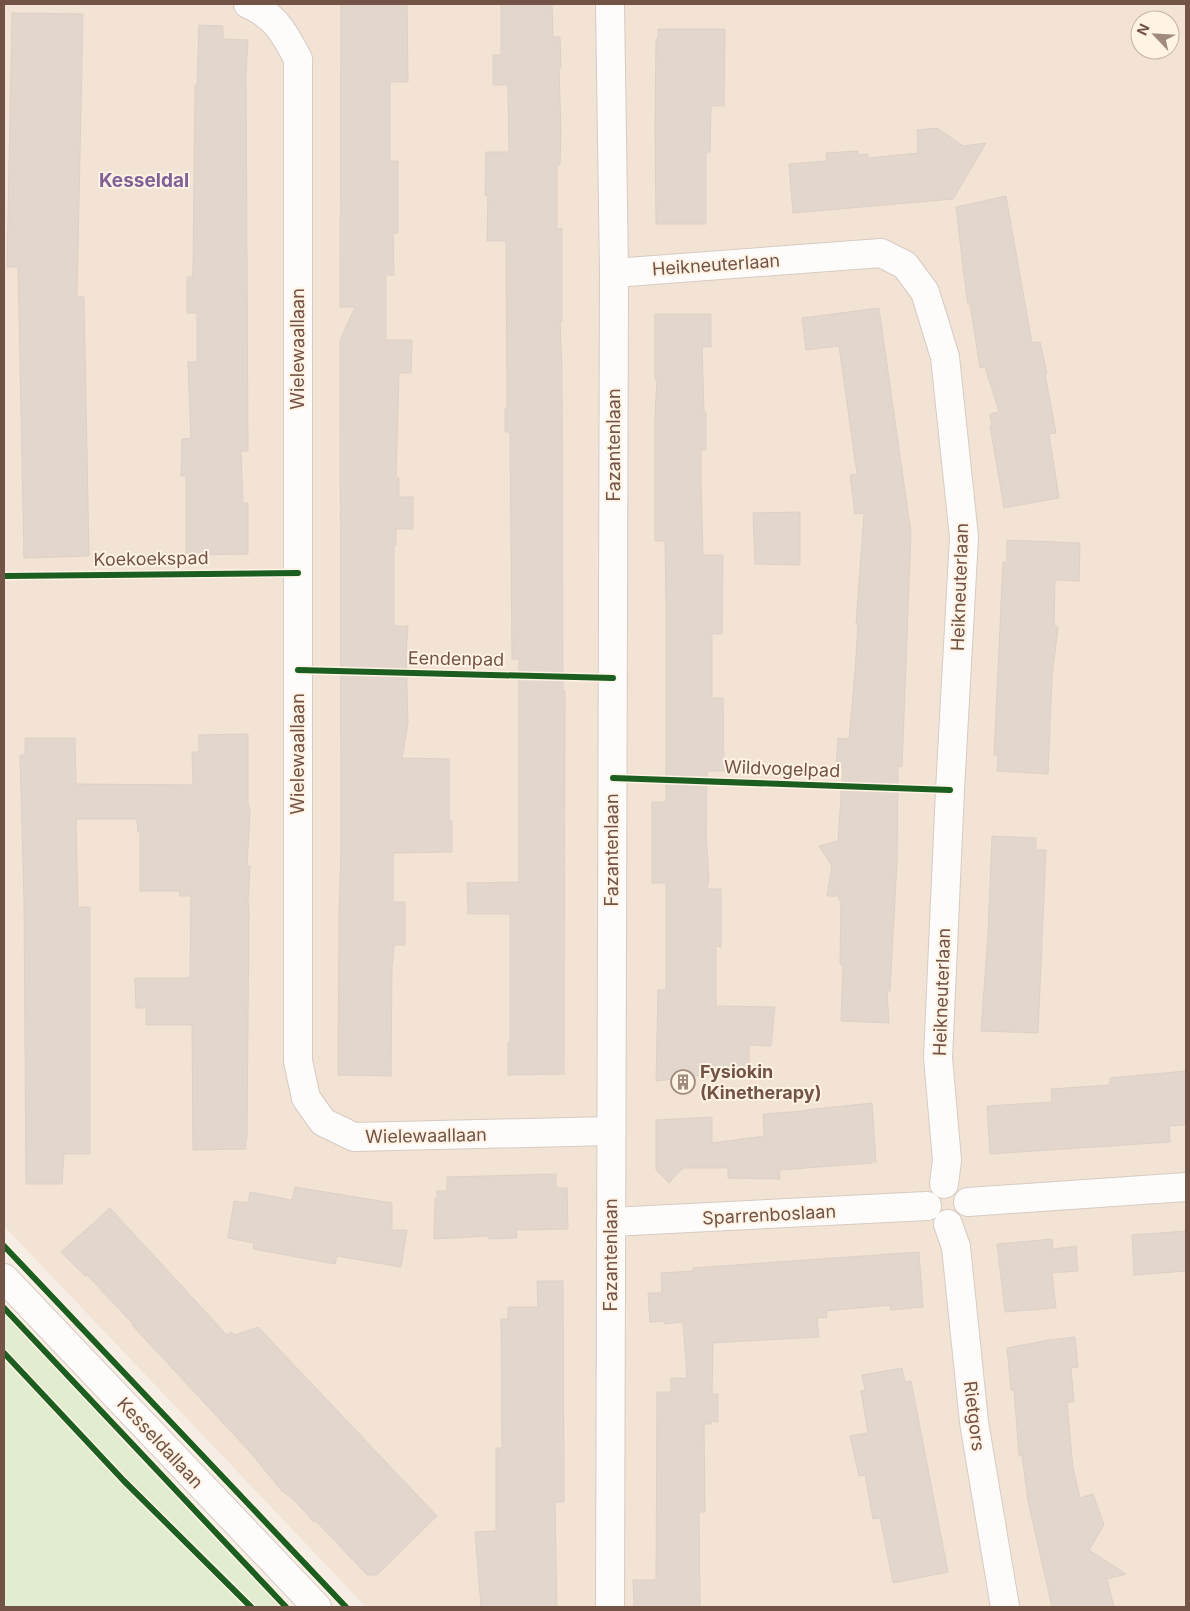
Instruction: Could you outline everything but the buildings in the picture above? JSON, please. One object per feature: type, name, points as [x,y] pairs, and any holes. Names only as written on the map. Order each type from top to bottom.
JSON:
[{"type":"street","name":"Wielewaallaan","points":[[248,4],[262,10],[277,24],[298,59],[298,1061],[306,1098],[323,1122],[354,1138],[611,1131]]},
{"type":"street","name":"Fazantenlaan","points":[[610,4],[614,273],[610,1607]]},
{"type":"street","name":"Heikneuterlaan","points":[[614,273],[882,253],[905,265],[925,292],[945,357],[964,537],[938,1058],[947,1160],[944,1184]]},
{"type":"street","points":[[944,1184],[957,1186],[964,1192],[968,1202],[967,1211],[963,1218],[948,1224],[933,1218],[927,1206],[929,1195],[932,1191],[944,1184]]},
{"type":"street","points":[[968,1202],[1186,1188]]},
{"type":"street","name":"Sparrenboslaan","points":[[611,1222],[927,1206]]},
{"type":"street","name":"Rietgors","points":[[948,1224],[956,1247],[974,1422],[1005,1607]]},
{"type":"street","name":"Kesseldallaan","points":[[4,1278],[317,1607]]},
{"type":"shaded area","points":[[4,4],[1186,4],[1186,1607],[366,1607],[4,1226]]},
{"type":"green space","points":[[4,1312],[118,1436],[280,1607],[4,1607]]},
{"type":"cycle path","name":"Koekoekspad","points":[[4,576],[298,573]]},
{"type":"cycle path","name":"Eendenpad","points":[[298,670],[613,678]]},
{"type":"cycle path","name":"Wildvogelpad","points":[[613,778],[950,790]]},
{"type":"cycle path","points":[[4,1246],[346,1607]]},
{"type":"cycle path","points":[[4,1308],[286,1607]]},
{"type":"cycle path","points":[[4,1353],[124,1481],[251,1607]]},
{"type":"place","name":"Fysiokin (Kinetherapy)","points":[[683,1082]]},
{"type":"district","name":"Kesseldal","points":[[144,180]]}]
